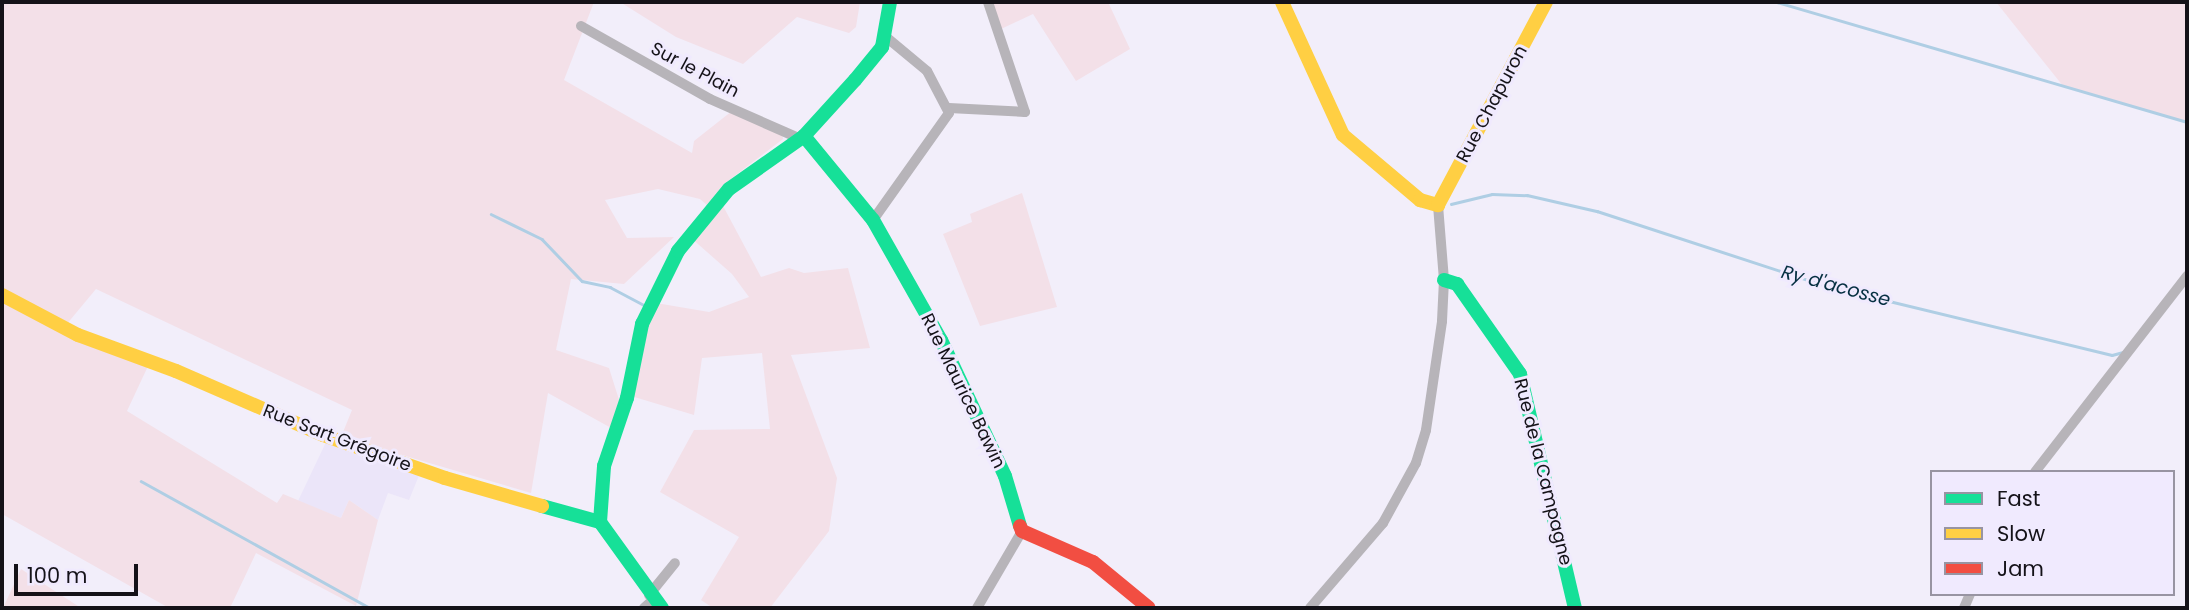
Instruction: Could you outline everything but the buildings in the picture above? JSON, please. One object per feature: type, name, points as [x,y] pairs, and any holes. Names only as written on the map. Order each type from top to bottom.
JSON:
[{"type":"street","points":[[675,564],[652,603],[600,522],[604,466],[626,398],[640,331],[678,251],[729,190],[800,136],[855,80],[886,37],[890,2]]},
{"type":"street","points":[[949,108],[1025,113],[988,2]]},
{"type":"street","points":[[1282,2],[1343,135],[1420,200],[1438,205],[1444,280],[1435,379],[1416,463],[1383,523],[1310,608]]},
{"type":"street","name":"Rue Chapuron","points":[[1438,205],[1546,2]]},
{"type":"street","name":"Sur le Plain","points":[[581,26],[710,99],[800,136]]},
{"type":"street","points":[[886,37],[928,71],[949,108]]},
{"type":"street","points":[[873,220],[949,108]]},
{"type":"street","name":"Rue Maurice Bawin","points":[[800,136],[873,220],[974,408],[1005,476],[1022,531]]},
{"type":"street","points":[[2037,470],[2187,276]]},
{"type":"street","name":"Rue de la Campagne","points":[[1444,280],[1457,284],[1521,374],[1575,608]]},
{"type":"street","name":"Rue Sart Grégoire","points":[[2,295],[78,335],[176,371],[323,435],[445,478],[600,522]]},
{"type":"street","points":[[977,608],[1022,531],[1093,562],[1149,608]]},
{"type":"shaded area","points":[[2,2],[594,2],[564,80],[692,153],[694,141],[732,111],[782,131],[783,139],[728,181],[708,206],[700,199],[658,189],[605,200],[627,238],[674,237],[624,284],[571,279],[556,350],[609,368],[620,403],[613,429],[548,393],[531,493],[341,437],[352,410],[96,289],[66,325],[149,364],[127,411],[277,503],[283,494],[341,518],[349,500],[378,520],[356,606],[256,553],[230,608],[169,608],[2,514]]},
{"type":"shaded area","points":[[620,2],[860,2],[856,27],[849,33],[797,17],[743,64],[676,37]]},
{"type":"shaded area","points":[[991,2],[1108,2],[1130,49],[1076,81],[1033,14],[1001,29]]},
{"type":"shaded area","points":[[1996,2],[2187,2],[2187,122],[2063,86]]},
{"type":"shaded area","points":[[1022,193],[1057,307],[980,326],[943,234],[972,222],[970,214]]},
{"type":"shaded area","points":[[722,204],[761,277],[789,268],[804,273],[848,268],[870,348],[791,355],[837,478],[829,531],[770,608],[713,608],[701,600],[739,537],[660,492],[694,430],[770,429],[762,353],[702,358],[694,415],[631,396],[642,340],[656,303],[709,312],[749,297],[732,274],[690,237]]},
{"type":"shaded area","points":[[327,440],[420,473],[409,500],[388,493],[378,520],[349,500],[341,518],[298,501]]},
{"type":"shaded area","points":[[21,569],[81,608],[3,608]]},
{"type":"waterway","points":[[1777,2],[2187,122]]},
{"type":"waterway","name":"Ry d'acosse","points":[[1451,204],[1492,194],[1527,195],[1597,211],[1823,285],[2112,355],[2123,352]]},
{"type":"waterway","points":[[491,214],[542,239],[582,281],[610,287],[644,305]]},
{"type":"waterway","points":[[141,481],[370,608]]},
{"type":"traffic: fast","points":[[600,522],[604,466],[627,398],[642,324],[678,251],[729,189],[804,136],[855,80],[882,47],[890,2]]},
{"type":"traffic: fast","points":[[804,136],[873,220],[941,340],[1005,476],[1020,526]]},
{"type":"traffic: fast","points":[[1444,280],[1457,284],[1520,374],[1575,608]]},
{"type":"traffic: fast","points":[[542,506],[600,522],[662,608]]},
{"type":"traffic: slow","points":[[1282,2],[1343,135],[1420,200],[1438,205],[1546,2]]},
{"type":"traffic: slow","points":[[2,295],[78,335],[176,371],[323,435],[445,478],[542,506]]},
{"type":"traffic: jam","points":[[1020,526],[1022,531],[1093,562],[1149,608]]}]
